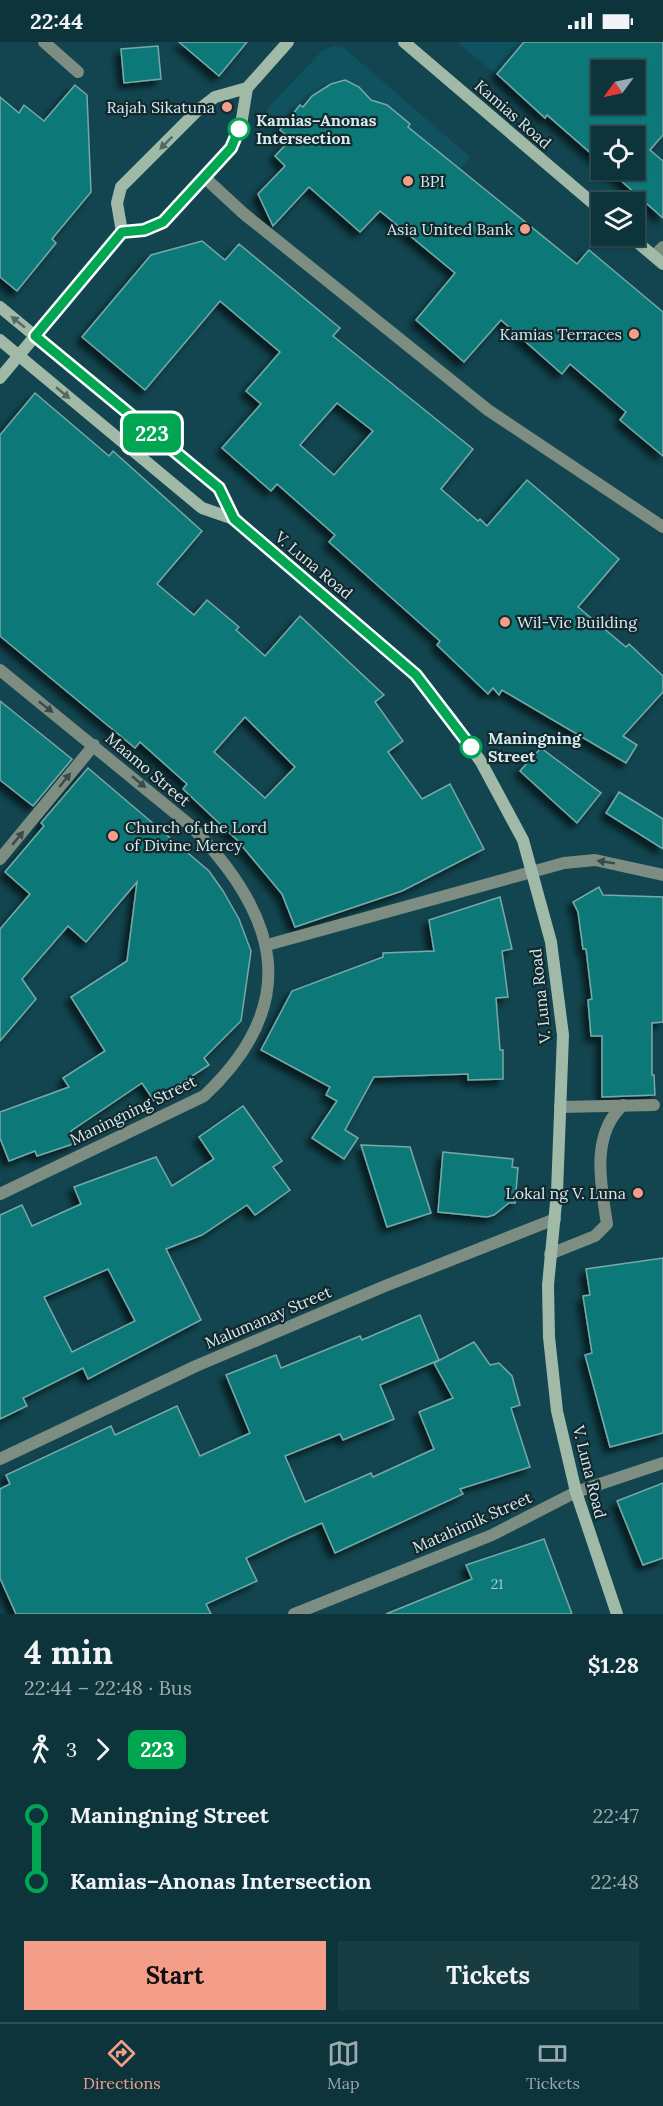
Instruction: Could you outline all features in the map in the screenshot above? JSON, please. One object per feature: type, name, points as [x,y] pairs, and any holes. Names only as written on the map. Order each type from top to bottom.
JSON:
[{"type":"main road","points":[[0,378],[122,232],[144,230],[163,222],[231,148],[241,125],[247,88],[288,42]]},
{"type":"main road","name":"Kamias Road","points":[[404,42],[591,202]]},
{"type":"main road","points":[[122,232],[117,203],[122,187],[197,111],[215,97],[247,88]]},
{"type":"main road","points":[[645,246],[660,255]]},
{"type":"main road","name":"V. Luna Road","points":[[0,307],[219,488],[234,519]]},
{"type":"main road","name":"V. Luna Road","points":[[0,340],[202,508],[234,519],[416,675],[481,762],[520,832],[551,942],[562,1035],[555,1219],[550,1254],[550,1348],[557,1410],[576,1492],[617,1614]]},
{"type":"street","points":[[44,42],[78,72]]},
{"type":"street","points":[[204,177],[243,213],[488,410],[663,527]]},
{"type":"street","name":"Maamo Street","points":[[0,670],[191,826],[219,855],[255,910],[267,945]]},
{"type":"street","points":[[0,859],[94,745]]},
{"type":"street","points":[[267,945],[564,863],[595,860],[663,875]]},
{"type":"street","name":"Maningning Street","points":[[0,1194],[204,1096],[229,1072],[248,1047],[261,1018],[267,989],[267,945]]},
{"type":"street","points":[[560,1107],[654,1105]]},
{"type":"street","points":[[550,1254],[595,1236],[607,1224],[601,1181],[601,1148],[610,1124],[623,1106]]},
{"type":"street","name":"Malumanay Street","points":[[0,1459],[196,1366],[385,1286],[555,1219]]},
{"type":"street","name":"Matahimik Street","points":[[294,1614],[492,1535],[576,1492],[663,1463]]},
{"type":"shaded area","points":[[457,42],[573,42],[525,98]]},
{"type":"shaded area","points":[[333,46],[344,48],[470,157],[408,234],[266,118],[268,108],[322,51]]},
{"type":"building","points":[[179,42],[247,42],[219,76]]},
{"type":"building","points":[[524,42],[663,42],[663,135],[650,150],[663,161],[663,218],[645,202],[645,192],[634,192],[620,180],[645,180],[645,126],[591,126],[591,153],[547,115],[545,118],[497,74]]},
{"type":"building","points":[[158,46],[161,79],[124,83],[121,49]]},
{"type":"building","points":[[345,80],[359,87],[371,100],[387,105],[410,124],[408,127],[577,264],[589,250],[663,312],[663,456],[620,420],[626,412],[570,364],[562,374],[501,320],[464,362],[416,320],[455,273],[380,211],[360,232],[309,187],[273,226],[258,194],[285,166],[275,156],[291,139],[280,130],[300,105],[303,107],[312,96],[331,84]]},
{"type":"building","points":[[75,85],[87,95],[91,192],[52,239],[56,243],[17,291],[0,277],[0,97],[19,113],[24,105],[44,121]]},
{"type":"building","points":[[202,241],[225,260],[239,244],[340,328],[333,336],[473,449],[441,489],[478,521],[480,519],[487,526],[527,480],[619,559],[578,607],[626,647],[629,644],[663,676],[663,692],[623,736],[637,745],[626,763],[502,690],[499,695],[493,688],[488,694],[437,645],[440,641],[329,542],[335,535],[277,484],[271,491],[222,448],[261,404],[246,391],[280,352],[220,301],[145,390],[82,337],[151,255]],"holes":[[[337,403],[373,431],[334,475],[300,445]]]},
{"type":"building","points":[[35,393],[109,456],[113,451],[202,531],[157,584],[194,615],[207,600],[239,627],[236,630],[265,656],[300,616],[384,695],[375,702],[403,741],[388,752],[422,799],[450,784],[484,849],[402,891],[295,927],[282,894],[237,840],[183,789],[187,784],[140,742],[135,748],[0,636],[0,435]],"holes":[[[245,717],[295,767],[265,798],[214,752]]]},
{"type":"building","points":[[0,701],[72,759],[33,806],[0,780]]},
{"type":"building","points":[[541,748],[601,793],[577,823],[520,771]]},
{"type":"building","points":[[88,768],[209,871],[223,891],[239,919],[251,951],[241,1021],[204,1058],[209,1065],[154,1101],[142,1083],[71,1131],[76,1143],[37,1156],[35,1151],[9,1161],[0,1138],[0,1112],[69,1087],[63,1078],[105,1051],[71,997],[127,961],[137,882],[86,942],[68,926],[22,979],[36,999],[0,1041],[0,929],[30,894],[5,872],[44,826],[41,823]]},
{"type":"building","points":[[619,792],[663,819],[663,849],[606,813]]},
{"type":"building","points":[[599,887],[603,895],[663,897],[663,1022],[652,1023],[652,1075],[654,1075],[655,1095],[602,1097],[602,1036],[591,1036],[588,1000],[592,999],[586,949],[583,949],[578,912],[573,902]]},
{"type":"building","points":[[500,897],[512,949],[502,951],[508,997],[496,998],[500,1050],[503,1050],[503,1079],[468,1080],[468,1074],[374,1077],[345,1130],[358,1138],[344,1159],[312,1138],[337,1101],[326,1095],[330,1087],[261,1050],[292,991],[383,957],[383,953],[434,951],[429,920]]},
{"type":"building","points":[[243,1106],[282,1161],[273,1167],[290,1190],[255,1215],[247,1205],[202,1235],[166,1249],[201,1320],[88,1379],[83,1368],[23,1398],[27,1406],[0,1419],[0,1215],[22,1205],[32,1226],[81,1204],[74,1187],[156,1157],[172,1186],[214,1159],[199,1137]],"holes":[[[108,1269],[135,1321],[72,1352],[44,1297]]]},
{"type":"building","points":[[361,1145],[410,1147],[431,1213],[387,1227]]},
{"type":"building","points":[[443,1152],[513,1159],[512,1167],[518,1168],[515,1203],[509,1203],[494,1215],[487,1217],[438,1212]]},
{"type":"building","points":[[663,1258],[663,1433],[610,1447],[585,1355],[592,1353],[583,1296],[590,1295],[586,1269]]},
{"type":"building","points":[[420,1315],[439,1360],[380,1385],[394,1419],[343,1440],[340,1434],[285,1456],[305,1502],[371,1473],[373,1477],[434,1449],[419,1412],[453,1398],[434,1363],[474,1342],[490,1365],[499,1363],[512,1376],[520,1405],[511,1408],[530,1467],[460,1489],[463,1494],[335,1553],[322,1523],[288,1538],[246,1558],[257,1581],[206,1604],[211,1614],[16,1614],[0,1578],[0,1489],[10,1484],[6,1475],[111,1426],[115,1435],[177,1406],[200,1456],[250,1433],[226,1375],[276,1355],[281,1368],[360,1336],[362,1340]]},
{"type":"building","points":[[663,1483],[663,1558],[643,1565],[617,1501]]},
{"type":"building","points":[[544,1539],[572,1614],[386,1614],[472,1579],[466,1565]]},
{"type":"bus line","name":"223","points":[[239,129],[231,148],[163,222],[144,230],[122,232],[35,336],[219,488],[234,519],[416,675],[471,747]]},
{"type":"place","name":"Rajah Sikatuna","points":[[227,107]]},
{"type":"place","name":"Kamias–Anonas Intersection","points":[[239,129]]},
{"type":"place","name":"BPI","points":[[408,181]]},
{"type":"place","name":"Asia United Bank","points":[[525,229]]},
{"type":"place","name":"Kamias Terraces","points":[[634,334]]},
{"type":"place","name":"Wil-Vic Building","points":[[505,622]]},
{"type":"place","name":"Maningning Street","points":[[471,747]]},
{"type":"place","name":"Church of the Lord of Divine Mercy","points":[[113,836]]},
{"type":"place","name":"Lokal ng V. Luna","points":[[638,1193]]}]
